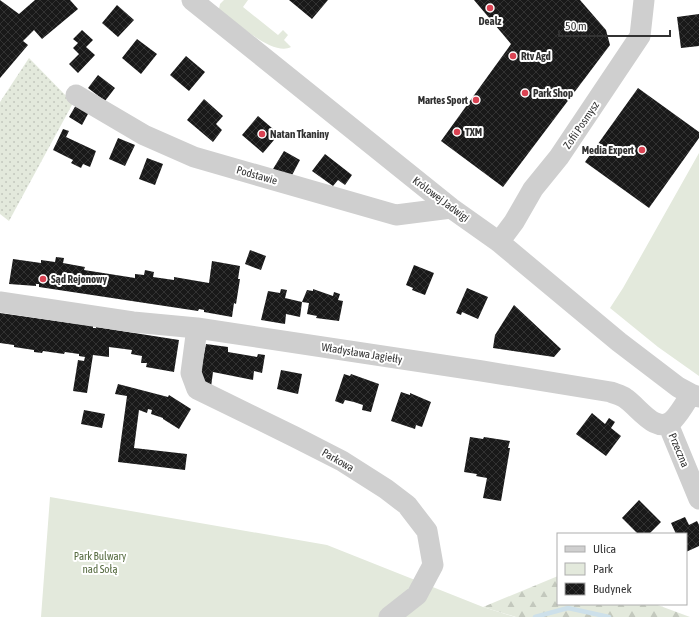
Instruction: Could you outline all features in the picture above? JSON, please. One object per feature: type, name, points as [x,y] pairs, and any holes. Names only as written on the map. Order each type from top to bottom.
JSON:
[{"type":"street","name":"Królowej Jadwigi","points":[[192,0],[451,208],[499,242],[619,342],[678,387],[695,396]]},
{"type":"street","name":"Zofii Posmysz","points":[[499,242],[514,222],[533,189],[559,157],[640,36],[644,13],[644,0]]},
{"type":"street","name":"Podstawie","points":[[76,95],[144,135],[194,157],[396,215],[451,208]]},
{"type":"street","name":"Władysława Jagiełły","points":[[0,302],[133,322],[197,328],[611,392],[625,397],[647,419],[654,422],[668,424]]},
{"type":"street","name":"Parkowa","points":[[197,328],[191,373],[197,389],[294,436],[342,462],[386,489],[407,505],[427,531],[433,565],[417,595],[389,617]]},
{"type":"street","points":[[668,424],[695,396]]},
{"type":"street","name":"Przeczna","points":[[668,424],[699,499]]},
{"type":"green space","points":[[224,0],[248,0],[243,7],[278,35],[283,30],[288,35],[284,40],[291,47],[283,49],[274,47],[254,36],[219,9],[220,4]]},
{"type":"green space","points":[[29,58],[73,103],[9,221],[0,214],[0,102]]},
{"type":"green space","points":[[699,153],[699,376],[658,347],[610,308],[623,288]]},
{"type":"green space","name":"Park Bulwary nad Sołą","points":[[50,497],[327,545],[483,607],[515,617],[41,617]]},
{"type":"green space","points":[[557,576],[557,605],[658,605],[690,617],[516,617],[483,607]]},
{"type":"building","points":[[0,0],[19,14],[35,0],[70,0],[78,9],[42,39],[34,30],[23,41],[28,45],[0,78]]},
{"type":"building","points":[[289,0],[328,0],[312,19]]},
{"type":"building","name":"Park Shop","points":[[474,0],[580,0],[606,30],[610,45],[503,187],[441,141],[511,44]]},
{"type":"building","points":[[117,5],[134,20],[118,37],[102,23]]},
{"type":"building","points":[[699,14],[699,46],[681,48],[677,17]]},
{"type":"building","points":[[82,30],[93,40],[86,47],[95,55],[78,73],[69,64],[79,54],[73,48],[78,43],[73,39]]},
{"type":"building","points":[[137,39],[157,54],[141,74],[122,58]]},
{"type":"building","points":[[186,56],[205,72],[189,91],[170,75]]},
{"type":"building","points":[[98,75],[115,88],[105,101],[88,88]]},
{"type":"building","name":"Media Expert","points":[[638,88],[699,132],[699,138],[649,208],[585,162]]},
{"type":"building","points":[[204,99],[223,116],[216,124],[222,130],[213,142],[187,120]]},
{"type":"building","points":[[76,105],[89,112],[82,125],[69,117]]},
{"type":"building","points":[[258,116],[279,134],[263,153],[242,135]]},
{"type":"building","points":[[63,129],[69,131],[66,137],[96,151],[90,167],[83,164],[81,168],[71,163],[73,160],[53,150]]},
{"type":"building","points":[[118,138],[135,145],[125,166],[109,159]]},
{"type":"building","points":[[284,151],[300,160],[290,179],[273,169]]},
{"type":"building","points":[[325,154],[352,175],[345,185],[338,180],[333,186],[312,171]]},
{"type":"building","points":[[147,158],[163,164],[155,185],[139,179]]},
{"type":"building","points":[[250,250],[266,256],[261,270],[245,264]]},
{"type":"building","points":[[56,257],[64,258],[63,263],[85,267],[84,270],[135,278],[135,274],[144,275],[145,270],[154,272],[153,277],[174,280],[174,277],[209,283],[212,261],[240,266],[238,279],[240,279],[236,304],[234,303],[232,317],[204,312],[204,310],[199,309],[198,311],[39,287],[39,284],[36,284],[36,286],[9,284],[13,259],[41,263],[41,260],[55,262]]},
{"type":"building","points":[[414,265],[434,273],[425,295],[412,290],[413,288],[406,285]]},
{"type":"building","points":[[467,288],[488,297],[478,319],[462,312],[461,315],[456,313]]},
{"type":"building","points":[[281,289],[287,290],[285,298],[302,302],[300,317],[286,314],[285,324],[261,320],[268,291],[280,293]]},
{"type":"building","points":[[313,289],[333,296],[334,292],[340,294],[338,300],[343,301],[339,321],[316,318],[317,316],[307,314],[309,303],[302,302],[307,290],[313,291]]},
{"type":"building","points":[[514,305],[561,349],[554,357],[493,348],[495,335]]},
{"type":"building","points":[[0,313],[179,340],[174,372],[146,367],[147,363],[141,363],[142,356],[131,354],[132,350],[109,347],[109,357],[93,355],[87,393],[73,391],[78,360],[84,361],[85,357],[79,356],[79,354],[65,352],[64,354],[43,351],[42,353],[34,352],[34,350],[0,343]]},
{"type":"building","points":[[206,344],[228,347],[228,352],[257,357],[258,354],[265,355],[262,373],[254,371],[253,380],[213,372],[211,387],[204,383],[201,370]]},
{"type":"building","points":[[281,370],[302,374],[298,394],[277,389]]},
{"type":"building","points":[[344,374],[350,376],[351,374],[379,384],[371,412],[362,410],[363,405],[354,402],[345,400],[343,404],[335,401]]},
{"type":"building","points":[[118,384],[168,397],[169,395],[191,409],[179,429],[163,418],[151,414],[152,410],[148,409],[147,413],[139,410],[134,448],[187,454],[185,470],[118,462],[127,396],[115,394]]},
{"type":"building","points":[[401,392],[410,395],[410,393],[431,402],[422,427],[416,425],[415,429],[391,421]]},
{"type":"building","points":[[84,410],[105,414],[102,428],[81,424]]},
{"type":"building","points":[[592,413],[605,424],[609,418],[615,422],[611,428],[621,436],[606,456],[576,434]]},
{"type":"building","points":[[470,437],[483,439],[484,437],[510,441],[501,501],[483,498],[487,478],[476,476],[477,474],[464,472]]},
{"type":"building","points":[[639,500],[661,522],[650,533],[637,533],[622,518]]},
{"type":"building","points":[[685,517],[689,525],[697,521],[699,525],[699,546],[687,552],[687,533],[676,533],[671,523]]},
{"type":"waterway","points":[[535,617],[568,608],[609,617]]},
{"type":"place","name":"Dealz","points":[[490,8]]},
{"type":"place","name":"Rtv Agd","points":[[513,56]]},
{"type":"place","name":"Park Shop","points":[[525,93]]},
{"type":"place","name":"Martes Sport","points":[[476,100]]},
{"type":"place","name":"TXM","points":[[457,132]]},
{"type":"place","name":"Natan Tkaniny","points":[[262,134]]},
{"type":"place","name":"Media Expert","points":[[642,150]]},
{"type":"place","name":"Sąd Rejonowy","points":[[43,279]]}]
